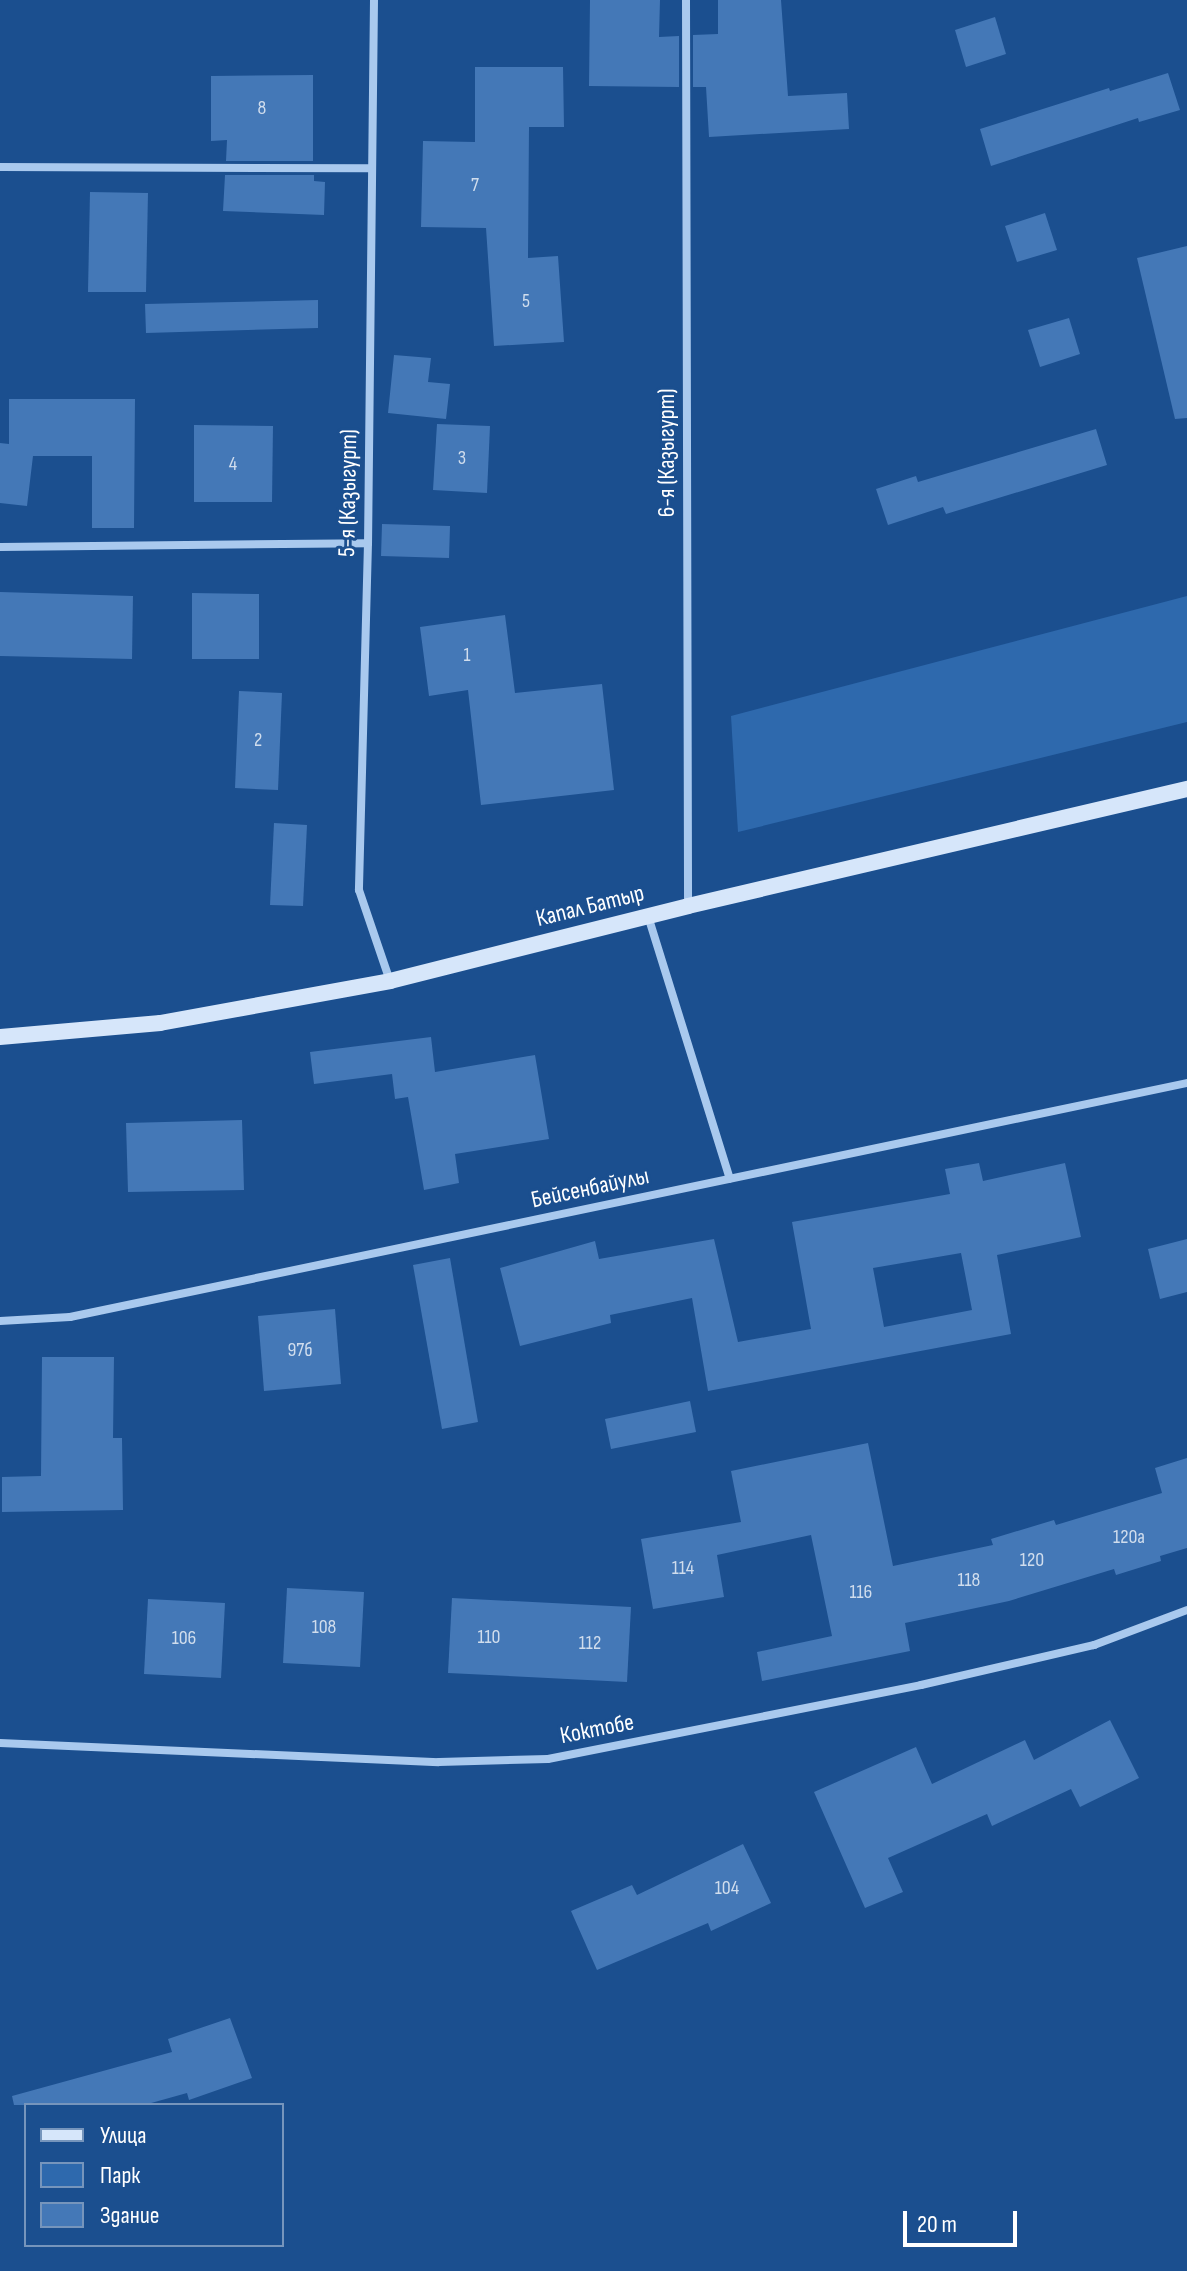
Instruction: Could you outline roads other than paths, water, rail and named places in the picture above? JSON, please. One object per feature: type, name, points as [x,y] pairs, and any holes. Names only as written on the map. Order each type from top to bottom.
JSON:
[{"type":"main road","name":"Капал Батыр","points":[[0,1037],[160,1023],[390,981],[688,906],[1187,789]]},
{"type":"street","name":"5-я (Казыгурт)","points":[[374,0],[368,543],[359,890],[390,981]]},
{"type":"street","name":"6-я (Казыгурт)","points":[[686,0],[688,906]]},
{"type":"street","points":[[0,167],[370,168]]},
{"type":"street","points":[[0,547],[368,543]]},
{"type":"street","points":[[648,916],[730,1179]]},
{"type":"street","name":"Бейсенбайулы","points":[[0,1321],[70,1317],[1187,1083]]},
{"type":"street","name":"Коктобе","points":[[0,1743],[439,1762],[548,1759],[921,1685],[1065,1652],[1094,1645],[1187,1610]]}]
